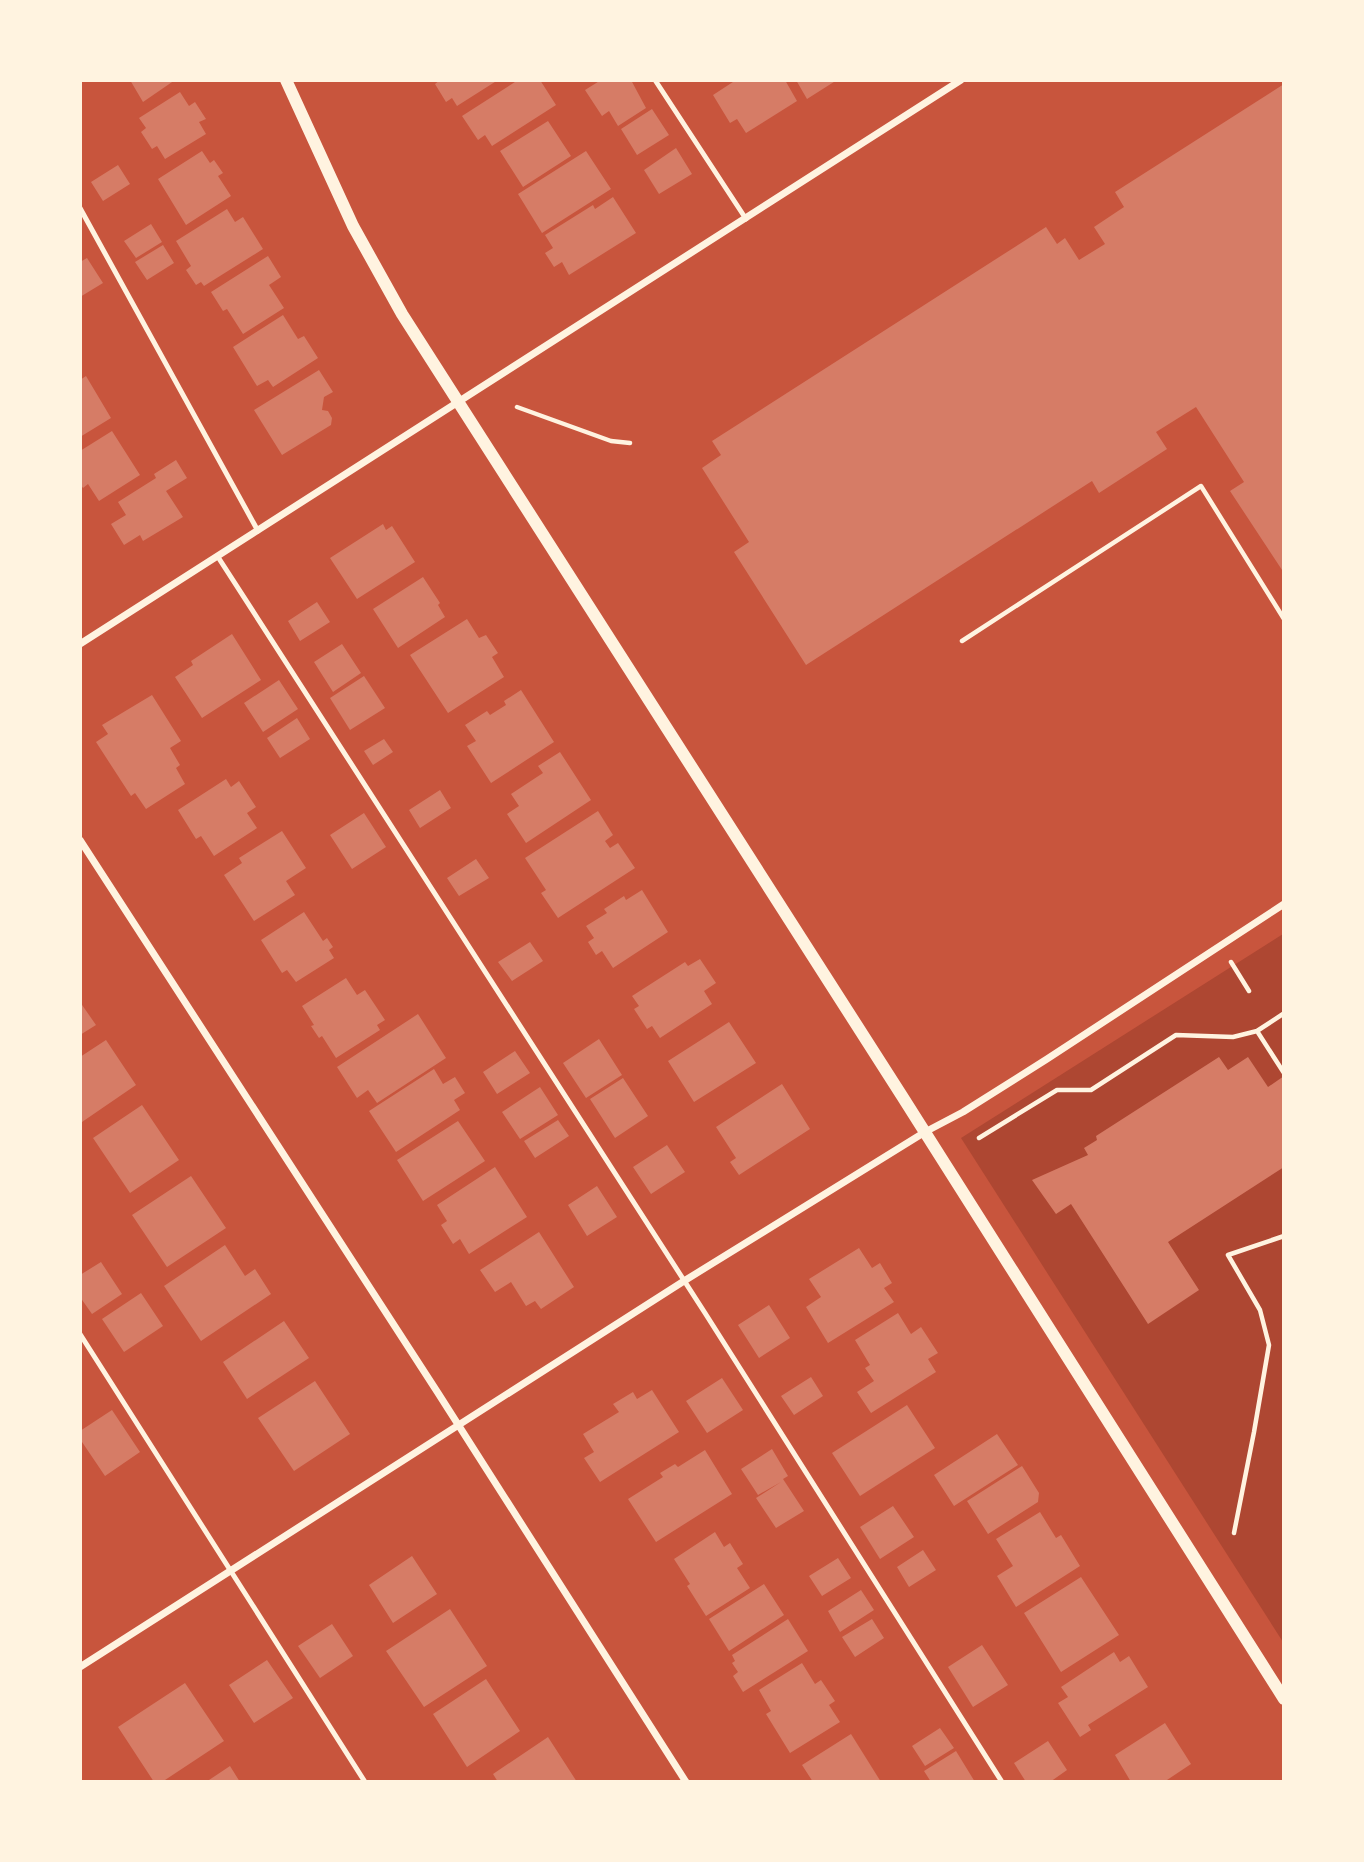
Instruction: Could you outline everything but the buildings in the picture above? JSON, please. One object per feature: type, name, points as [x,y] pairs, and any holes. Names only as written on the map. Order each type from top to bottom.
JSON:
[{"type":"street","points":[[286,80],[353,226],[402,314],[925,1132],[1283,1699]]},
{"type":"street","points":[[80,644],[459,404],[961,80]]},
{"type":"street","points":[[80,840],[459,1425],[686,1782]]},
{"type":"street","points":[[80,1667],[684,1282],[1036,1066],[1283,904]]},
{"type":"lane","points":[[655,80],[746,219]]},
{"type":"lane","points":[[80,208],[258,531]]},
{"type":"lane","points":[[218,557],[1002,1782]]},
{"type":"lane","points":[[80,1334],[365,1782]]},
{"type":"path","points":[[517,407],[611,441],[630,443]]},
{"type":"path","points":[[962,641],[1201,486],[1283,619]]},
{"type":"path","points":[[1220,945],[1249,991]]},
{"type":"path","points":[[979,1138],[1057,1090],[1091,1090],[1176,1035],[1233,1037],[1257,1031],[1283,1014]]},
{"type":"path","points":[[1257,1031],[1283,1073]]},
{"type":"path","points":[[1234,1533],[1269,1345],[1260,1310],[1228,1255],[1283,1236]]},
{"type":"shaded area","points":[[1283,934],[1283,1642],[961,1138]]}]
